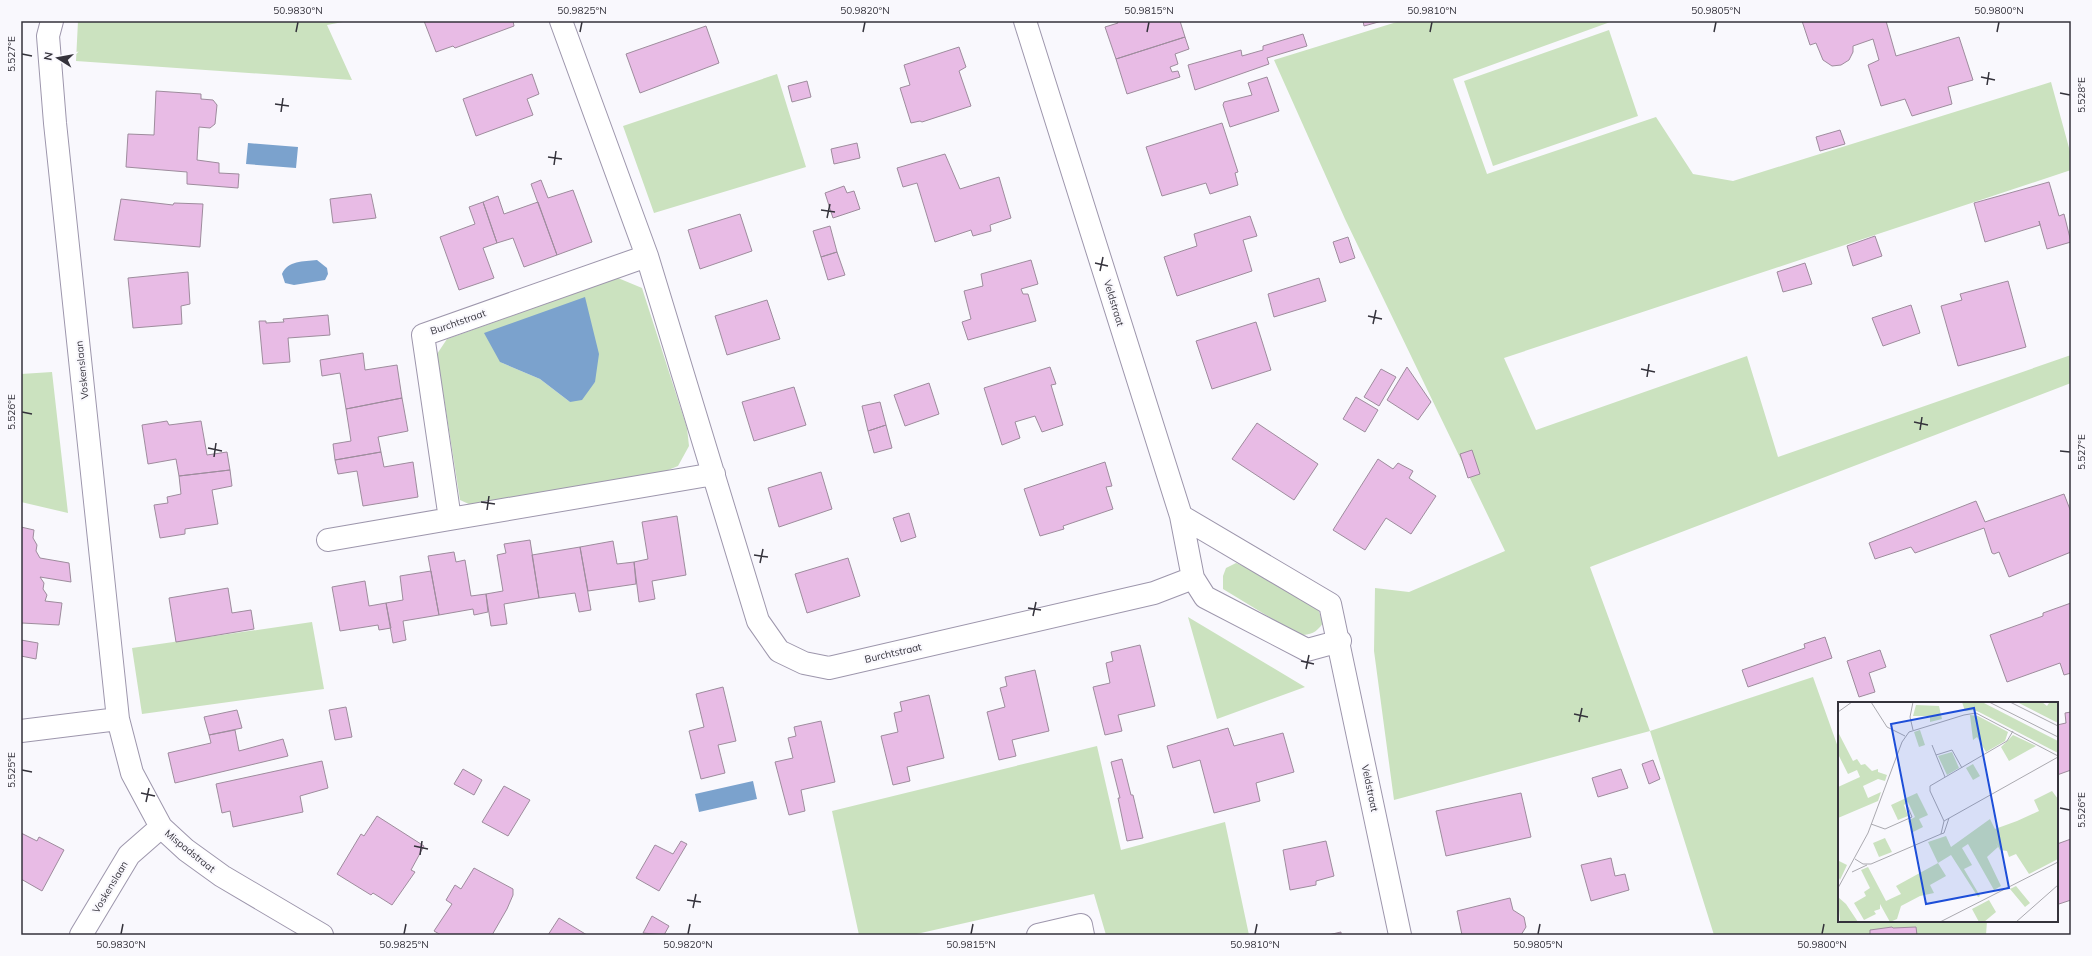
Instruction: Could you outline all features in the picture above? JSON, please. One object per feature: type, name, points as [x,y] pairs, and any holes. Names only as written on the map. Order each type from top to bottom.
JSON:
[{"type":"street","name":"Voskenslaan","points":[[52,21],[48,36],[54,123],[118,719]]},
{"type":"street","name":"Burchtstraat","points":[[561,21],[647,256],[758,621],[779,651],[804,663],[829,668],[1154,593],[1194,578]]},
{"type":"street","name":"Veldstraat","points":[[1026,21],[1181,516],[1194,578],[1205,597],[1307,650],[1340,641]]},
{"type":"street","name":"Burchtstraat","points":[[450,519],[423,335],[647,256]]},
{"type":"street","points":[[328,540],[714,474]]},
{"type":"street","name":"Veldstraat","points":[[1181,516],[1330,604],[1340,641],[1400,935]]},
{"type":"street","points":[[21,731],[118,719]]},
{"type":"street","name":"Mispadstraat","points":[[118,719],[132,773],[161,827],[186,850],[222,876],[322,935]]},
{"type":"street","name":"Voskenslaan","points":[[81,935],[129,855],[161,827]]},
{"type":"street","points":[[1038,935],[1081,925],[1083,935]]},
{"type":"green space","points":[[78,21],[348,21],[327,25],[352,80],[76,61]]},
{"type":"green space","points":[[1400,21],[1613,21],[1453,79],[1487,174],[1656,117],[1693,174],[1733,181],[2051,82],[2071,155],[2071,170],[1504,358],[1536,430],[1747,356],[1778,457],[2071,355],[2071,383],[1590,567],[1650,731],[1394,800],[1374,651],[1375,588],[1409,592],[1505,551],[1345,219],[1274,60]]},
{"type":"green space","points":[[1609,30],[1638,116],[1493,166],[1464,81]]},
{"type":"green space","points":[[777,74],[806,167],[654,213],[623,126]]},
{"type":"green space","points":[[618,278],[642,288],[687,428],[689,446],[678,466],[656,475],[471,505],[460,500],[437,354],[447,339]],"holes":[[[500,362],[595,382],[570,402],[540,379]]]},
{"type":"green space","points":[[52,372],[68,513],[21,502],[21,374]]},
{"type":"green space","points":[[1236,563],[1246,567],[1318,609],[1323,623],[1313,633],[1299,635],[1223,589],[1223,576],[1226,568]]},
{"type":"green space","points":[[1188,617],[1305,687],[1217,719]]},
{"type":"green space","points":[[312,622],[324,689],[142,714],[132,648]]},
{"type":"green space","points":[[1813,677],[1838,747],[1838,922],[1987,922],[1986,935],[1714,935],[1650,731]]},
{"type":"green space","points":[[1097,746],[1121,850],[1225,822],[1249,935],[1106,935],[1094,894],[912,935],[859,935],[832,811]]},
{"type":"water","points":[[248,143],[298,147],[296,168],[246,164]]},
{"type":"water","points":[[317,260],[327,268],[328,274],[325,280],[294,285],[285,283],[282,274],[288,266],[296,262]]},
{"type":"water","points":[[585,297],[599,354],[595,382],[582,400],[570,402],[540,379],[500,362],[484,333]]},
{"type":"water","points":[[753,781],[757,799],[699,812],[695,794]]},
{"type":"building","points":[[424,21],[513,21],[514,26],[455,48],[453,46],[436,52]]},
{"type":"building","points":[[1117,21],[1180,21],[1185,37],[1116,59],[1105,27],[1118,23]]},
{"type":"building","points":[[1363,21],[1382,21],[1364,26]]},
{"type":"building","points":[[1802,21],[1886,21],[1896,56],[1959,37],[1973,80],[1948,87],[1952,104],[1912,116],[1905,99],[1881,106],[1868,65],[1879,60],[1873,39],[1853,46],[1853,52],[1849,60],[1841,65],[1832,66],[1823,60],[1816,43],[1810,45]]},
{"type":"building","points":[[706,26],[719,63],[640,93],[626,54]]},
{"type":"building","points":[[1303,34],[1307,46],[1267,58],[1269,64],[1195,90],[1188,65],[1241,50],[1242,56],[1263,50],[1263,46]]},
{"type":"building","points":[[1185,37],[1189,49],[1175,54],[1178,64],[1170,67],[1172,72],[1178,71],[1180,77],[1127,94],[1116,59]]},
{"type":"building","points":[[959,47],[966,67],[959,71],[971,106],[922,122],[911,123],[900,88],[910,85],[904,65]]},
{"type":"building","points":[[532,74],[539,94],[527,99],[533,115],[476,136],[463,99]]},
{"type":"building","points":[[1267,77],[1279,111],[1230,127],[1223,105],[1224,102],[1252,95],[1248,83]]},
{"type":"building","points":[[807,81],[811,97],[792,102],[788,86]]},
{"type":"building","points":[[156,91],[201,94],[201,99],[213,100],[217,105],[215,124],[210,128],[199,127],[197,160],[219,163],[219,173],[239,174],[238,188],[187,184],[187,172],[126,167],[128,134],[154,135]]},
{"type":"building","points":[[1222,123],[1238,172],[1235,173],[1238,185],[1210,194],[1206,183],[1162,196],[1146,147]]},
{"type":"building","points":[[1840,130],[1845,144],[1820,151],[1816,137]]},
{"type":"building","points":[[857,143],[860,158],[834,164],[831,149]]},
{"type":"building","points":[[945,154],[960,189],[999,177],[1011,218],[990,225],[991,231],[973,236],[971,230],[935,242],[917,183],[903,187],[897,168]]},
{"type":"building","points":[[541,180],[548,198],[573,190],[592,242],[557,255],[531,184]]},
{"type":"building","points":[[2049,182],[2059,216],[2064,214],[2071,242],[2047,249],[2039,221],[2040,225],[1985,242],[1974,203]]},
{"type":"building","points":[[844,186],[847,193],[854,191],[860,209],[833,218],[825,193]]},
{"type":"building","points":[[371,194],[376,218],[333,223],[330,199]]},
{"type":"building","points":[[498,196],[504,214],[538,202],[557,255],[524,267],[513,238],[497,243],[483,202]]},
{"type":"building","points":[[121,199],[173,205],[174,203],[203,204],[200,247],[114,240]]},
{"type":"building","points":[[483,202],[497,243],[483,248],[494,278],[459,290],[440,237],[475,224],[469,207]]},
{"type":"building","points":[[740,214],[752,251],[700,269],[688,230]]},
{"type":"building","points":[[1250,216],[1257,236],[1243,240],[1252,271],[1177,296],[1164,257],[1197,246],[1194,234]]},
{"type":"building","points":[[830,226],[837,252],[821,257],[813,231]]},
{"type":"building","points":[[1875,236],[1882,256],[1853,266],[1847,246]]},
{"type":"building","points":[[1348,237],[1355,258],[1340,263],[1333,242]]},
{"type":"building","points":[[837,252],[845,275],[828,280],[821,257]]},
{"type":"building","points":[[1031,260],[1038,284],[1021,289],[1023,294],[1028,294],[1036,321],[968,340],[962,322],[971,319],[964,291],[983,286],[981,274]]},
{"type":"building","points":[[1805,263],[1812,284],[1783,292],[1777,272]]},
{"type":"building","points":[[188,272],[190,304],[181,306],[182,324],[133,328],[128,278]]},
{"type":"building","points":[[1319,278],[1326,301],[1274,317],[1268,294]]},
{"type":"building","points":[[2008,281],[2026,347],[1958,366],[1941,306],[1962,300],[1960,294]]},
{"type":"building","points":[[767,300],[780,339],[727,355],[715,316]]},
{"type":"building","points":[[1911,305],[1920,333],[1883,346],[1872,318]]},
{"type":"building","points":[[328,315],[330,335],[288,338],[290,362],[263,364],[259,321],[266,321],[266,323],[284,322],[283,319]]},
{"type":"building","points":[[1256,322],[1271,370],[1212,389],[1196,341]]},
{"type":"building","points":[[363,353],[365,370],[397,365],[402,398],[346,409],[340,373],[322,376],[320,360]]},
{"type":"building","points":[[1050,367],[1056,384],[1051,385],[1063,425],[1042,432],[1035,416],[1015,422],[1020,438],[1002,445],[984,388]]},
{"type":"building","points":[[1407,367],[1431,402],[1418,420],[1387,400]]},
{"type":"building","points":[[1381,369],[1396,377],[1379,406],[1364,397]]},
{"type":"building","points":[[929,383],[939,414],[905,426],[894,395]]},
{"type":"building","points":[[794,387],[806,425],[754,441],[742,402]]},
{"type":"building","points":[[1356,397],[1378,410],[1365,432],[1343,419]]},
{"type":"building","points":[[402,398],[408,431],[378,437],[381,452],[335,460],[333,444],[351,441],[346,409]]},
{"type":"building","points":[[880,402],[886,425],[868,431],[862,406]]},
{"type":"building","points":[[167,421],[169,425],[201,421],[207,455],[227,452],[230,470],[179,476],[176,459],[148,464],[142,425]]},
{"type":"building","points":[[1257,423],[1318,464],[1294,500],[1232,459]]},
{"type":"building","points":[[886,425],[892,448],[874,453],[868,431]]},
{"type":"building","points":[[1472,450],[1480,474],[1468,478],[1460,454]]},
{"type":"building","points":[[381,452],[384,467],[413,462],[418,497],[363,506],[357,471],[338,474],[335,460]]},
{"type":"building","points":[[1378,459],[1393,469],[1398,463],[1413,471],[1409,478],[1436,496],[1411,534],[1386,518],[1365,550],[1333,530]]},
{"type":"building","points":[[1105,462],[1112,486],[1106,487],[1113,509],[1063,526],[1064,529],[1040,536],[1024,489]]},
{"type":"building","points":[[230,470],[232,486],[212,490],[218,524],[185,529],[185,534],[160,538],[154,505],[168,503],[167,497],[181,494],[179,476]]},
{"type":"building","points":[[821,472],[832,509],[779,527],[768,488]]},
{"type":"building","points":[[2064,494],[2071,512],[2071,552],[2009,577],[1999,552],[1994,554],[1992,553],[1984,528],[1915,553],[1911,547],[1875,559],[1869,543],[1976,501],[1985,522]]},
{"type":"building","points":[[909,513],[916,537],[901,542],[893,518]]},
{"type":"building","points":[[677,516],[686,575],[652,581],[655,599],[639,602],[634,562],[648,559],[642,522]]},
{"type":"building","points":[[21,527],[34,530],[33,538],[37,545],[36,551],[40,558],[69,563],[71,582],[40,577],[44,583],[43,589],[47,595],[45,601],[62,603],[59,625],[22,623],[21,627]]},
{"type":"building","points":[[530,540],[539,598],[504,604],[507,624],[491,626],[486,594],[503,591],[497,555],[506,553],[504,544]]},
{"type":"building","points":[[613,541],[617,564],[634,562],[636,584],[588,591],[580,547]]},
{"type":"building","points":[[580,547],[591,610],[579,612],[575,593],[539,598],[532,555]]},
{"type":"building","points":[[454,552],[456,562],[465,560],[471,596],[486,594],[488,612],[474,615],[473,609],[439,615],[428,556]]},
{"type":"building","points":[[848,558],[860,596],[807,613],[795,574]]},
{"type":"building","points":[[431,571],[439,615],[403,621],[406,640],[393,643],[386,603],[403,600],[400,576]]},
{"type":"building","points":[[365,581],[369,606],[386,603],[391,628],[379,630],[378,625],[340,631],[332,587]]},
{"type":"building","points":[[228,588],[232,613],[251,610],[254,629],[176,642],[169,598]]},
{"type":"building","points":[[2071,603],[2071,673],[2064,675],[2060,663],[2007,682],[1990,635],[2043,616],[2043,613]]},
{"type":"building","points":[[1825,637],[1832,658],[1748,687],[1742,670],[1805,648],[1804,644]]},
{"type":"building","points":[[21,640],[38,643],[36,659],[21,656]]},
{"type":"building","points":[[1140,645],[1155,706],[1118,715],[1122,731],[1105,735],[1093,687],[1110,683],[1106,663],[1113,661],[1111,652]]},
{"type":"building","points":[[1880,650],[1886,667],[1869,673],[1875,692],[1859,697],[1847,661]]},
{"type":"building","points":[[1035,670],[1049,731],[1012,740],[1016,756],[999,760],[987,712],[1005,707],[1000,688],[1007,686],[1005,677]]},
{"type":"building","points":[[723,687],[736,741],[718,745],[725,773],[701,779],[689,731],[704,727],[696,694]]},
{"type":"building","points":[[929,695],[944,758],[907,767],[910,781],[893,785],[881,736],[898,732],[894,713],[902,711],[900,702]]},
{"type":"building","points":[[346,707],[352,737],[335,740],[329,710]]},
{"type":"building","points":[[237,710],[242,728],[209,735],[204,717]]},
{"type":"building","points":[[2071,712],[2071,770],[2058,775],[2058,725],[2066,723],[2065,713]]},
{"type":"building","points":[[821,721],[835,782],[801,790],[805,811],[789,815],[775,762],[793,758],[788,738],[796,736],[794,727]]},
{"type":"building","points":[[1228,728],[1234,746],[1283,733],[1294,772],[1256,783],[1260,801],[1214,813],[1200,760],[1173,768],[1167,746]]},
{"type":"building","points":[[235,730],[239,751],[283,739],[288,756],[175,783],[168,753],[211,743],[209,735]]},
{"type":"building","points":[[1122,759],[1131,795],[1133,795],[1143,838],[1127,841],[1118,798],[1120,798],[1111,762]]},
{"type":"building","points":[[1653,760],[1660,779],[1649,784],[1642,764]]},
{"type":"building","points":[[322,761],[328,788],[300,796],[303,812],[233,827],[230,811],[222,813],[216,784]]},
{"type":"building","points":[[463,769],[482,780],[474,795],[454,784]]},
{"type":"building","points":[[1621,769],[1628,788],[1598,797],[1592,778]]},
{"type":"building","points":[[504,786],[530,800],[508,836],[482,822]]},
{"type":"building","points":[[1521,793],[1531,837],[1446,856],[1436,811]]},
{"type":"building","points":[[377,816],[424,846],[411,870],[415,872],[392,905],[373,893],[371,895],[337,874],[361,834],[364,836]]},
{"type":"building","points":[[21,833],[37,841],[39,837],[64,850],[42,891],[21,879]]},
{"type":"building","points":[[2071,839],[2071,900],[2059,904],[2058,902],[2058,844]]},
{"type":"building","points":[[681,841],[687,844],[659,891],[636,878],[655,845],[673,854]]},
{"type":"building","points":[[1326,841],[1334,876],[1316,881],[1316,885],[1290,890],[1283,850]]},
{"type":"building","points":[[1611,858],[1615,876],[1625,874],[1629,890],[1591,901],[1581,865]]},
{"type":"building","points":[[474,868],[513,889],[513,895],[507,909],[492,935],[441,935],[434,931],[452,904],[446,900],[455,885],[461,889]]},
{"type":"building","points":[[1510,898],[1513,910],[1524,917],[1526,927],[1521,935],[1462,935],[1457,911]]},
{"type":"building","points":[[652,916],[669,926],[664,935],[643,933]]},
{"type":"building","points":[[559,918],[587,935],[548,935]]},
{"type":"building","points":[[1892,927],[1916,927],[1917,935],[1870,935],[1870,930]]},
{"type":"building","points":[[1341,932],[1341,935],[1328,935]]}]
